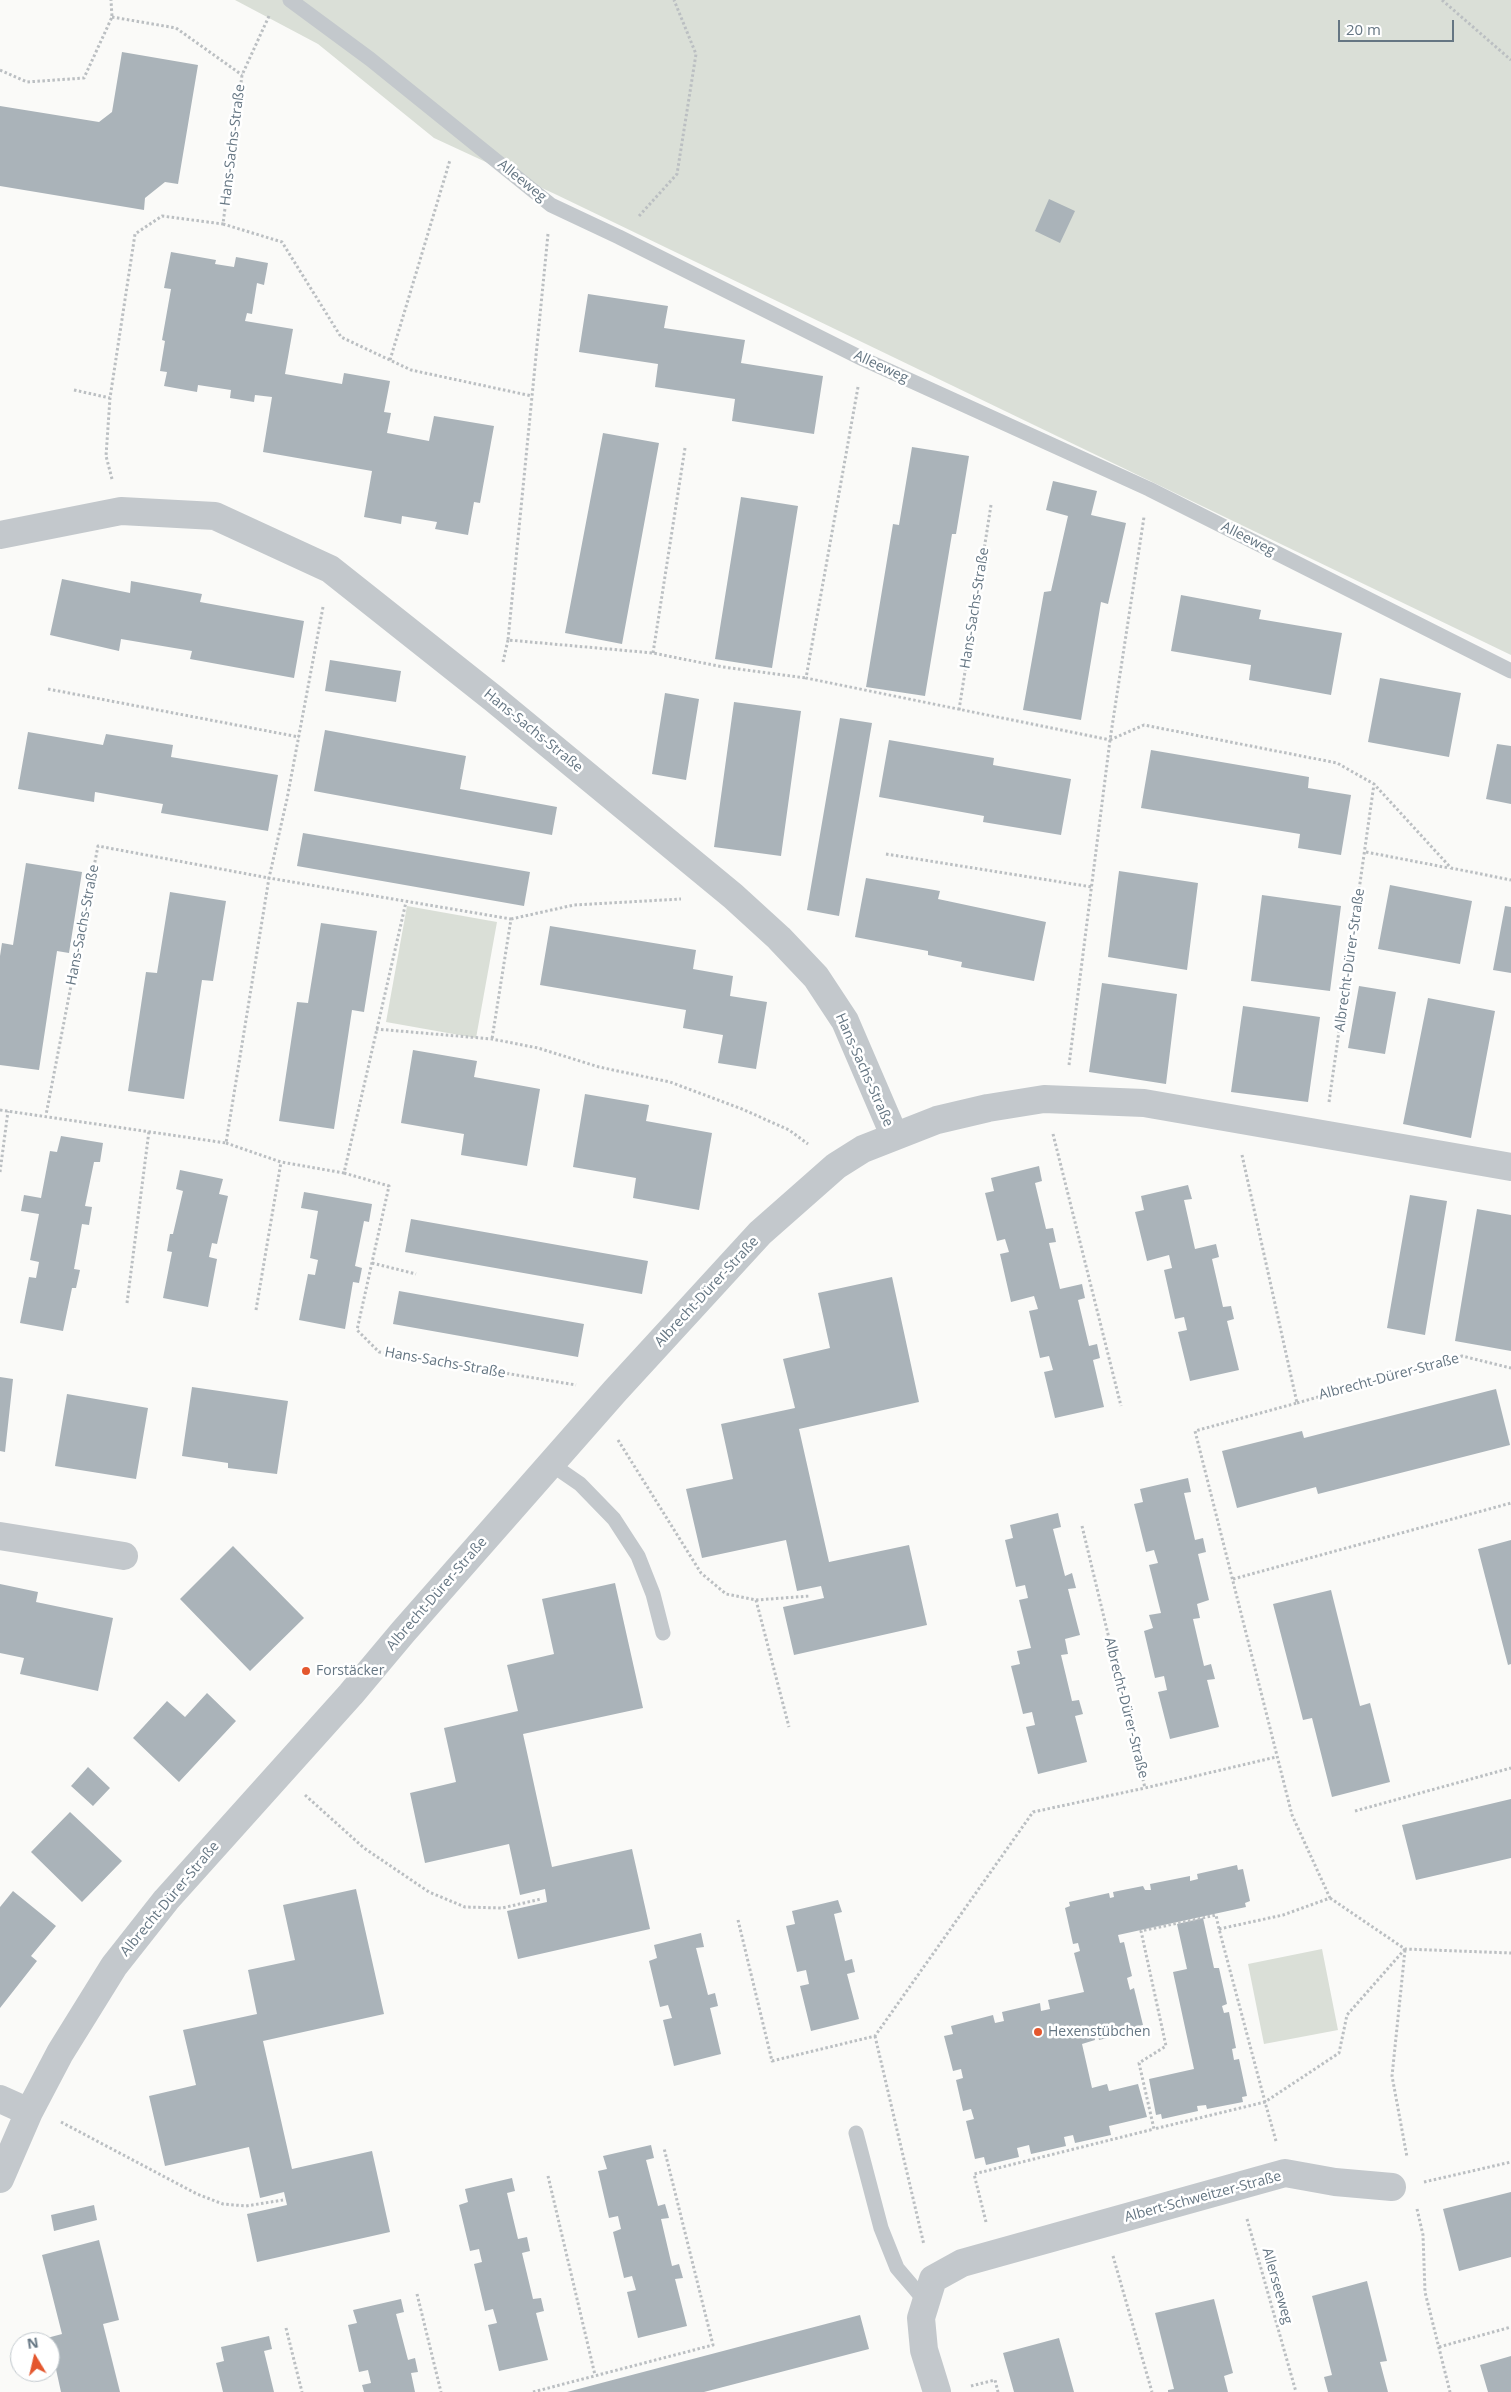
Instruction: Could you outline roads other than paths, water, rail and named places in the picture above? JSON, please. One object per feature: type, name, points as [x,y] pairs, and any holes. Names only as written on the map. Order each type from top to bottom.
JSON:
[{"type":"street","name":"Hans-Sachs-Straße","points":[[0,535],[121,511],[215,516],[330,570],[494,699],[733,896],[779,938],[816,977],[845,1021],[894,1135]]},
{"type":"street","name":"Albrecht-Dürer-Straße","points":[[0,2180],[31,2109],[60,2052],[114,1966],[166,1900],[607,1401],[760,1234],[836,1166],[863,1149],[894,1135],[937,1120],[988,1108],[1054,1099],[1144,1103],[1511,1167]]},
{"type":"street","points":[[0,1536],[124,1556]]},
{"type":"street","points":[[0,2099],[31,2109]]},
{"type":"street","name":"Albert-Schweitzer-Straße","points":[[929,2290],[962,2263],[1285,2173],[1335,2182],[1392,2187]]},
{"type":"street","points":[[929,2290],[921,2318],[924,2350],[937,2392]]},
{"type":"lane","name":"Alleeweg","points":[[290,0],[370,59],[551,205],[619,236],[863,359],[1149,489],[1511,671]]},
{"type":"lane","points":[[551,1464],[580,1484],[614,1519],[638,1556],[653,1594],[663,1633]]},
{"type":"lane","points":[[856,2133],[881,2228],[897,2268],[929,2290]]},
{"type":"place","name":"Forstäcker","points":[[306,1671]]},
{"type":"place","name":"Hexenstübchen","points":[[1038,2032]]}]
